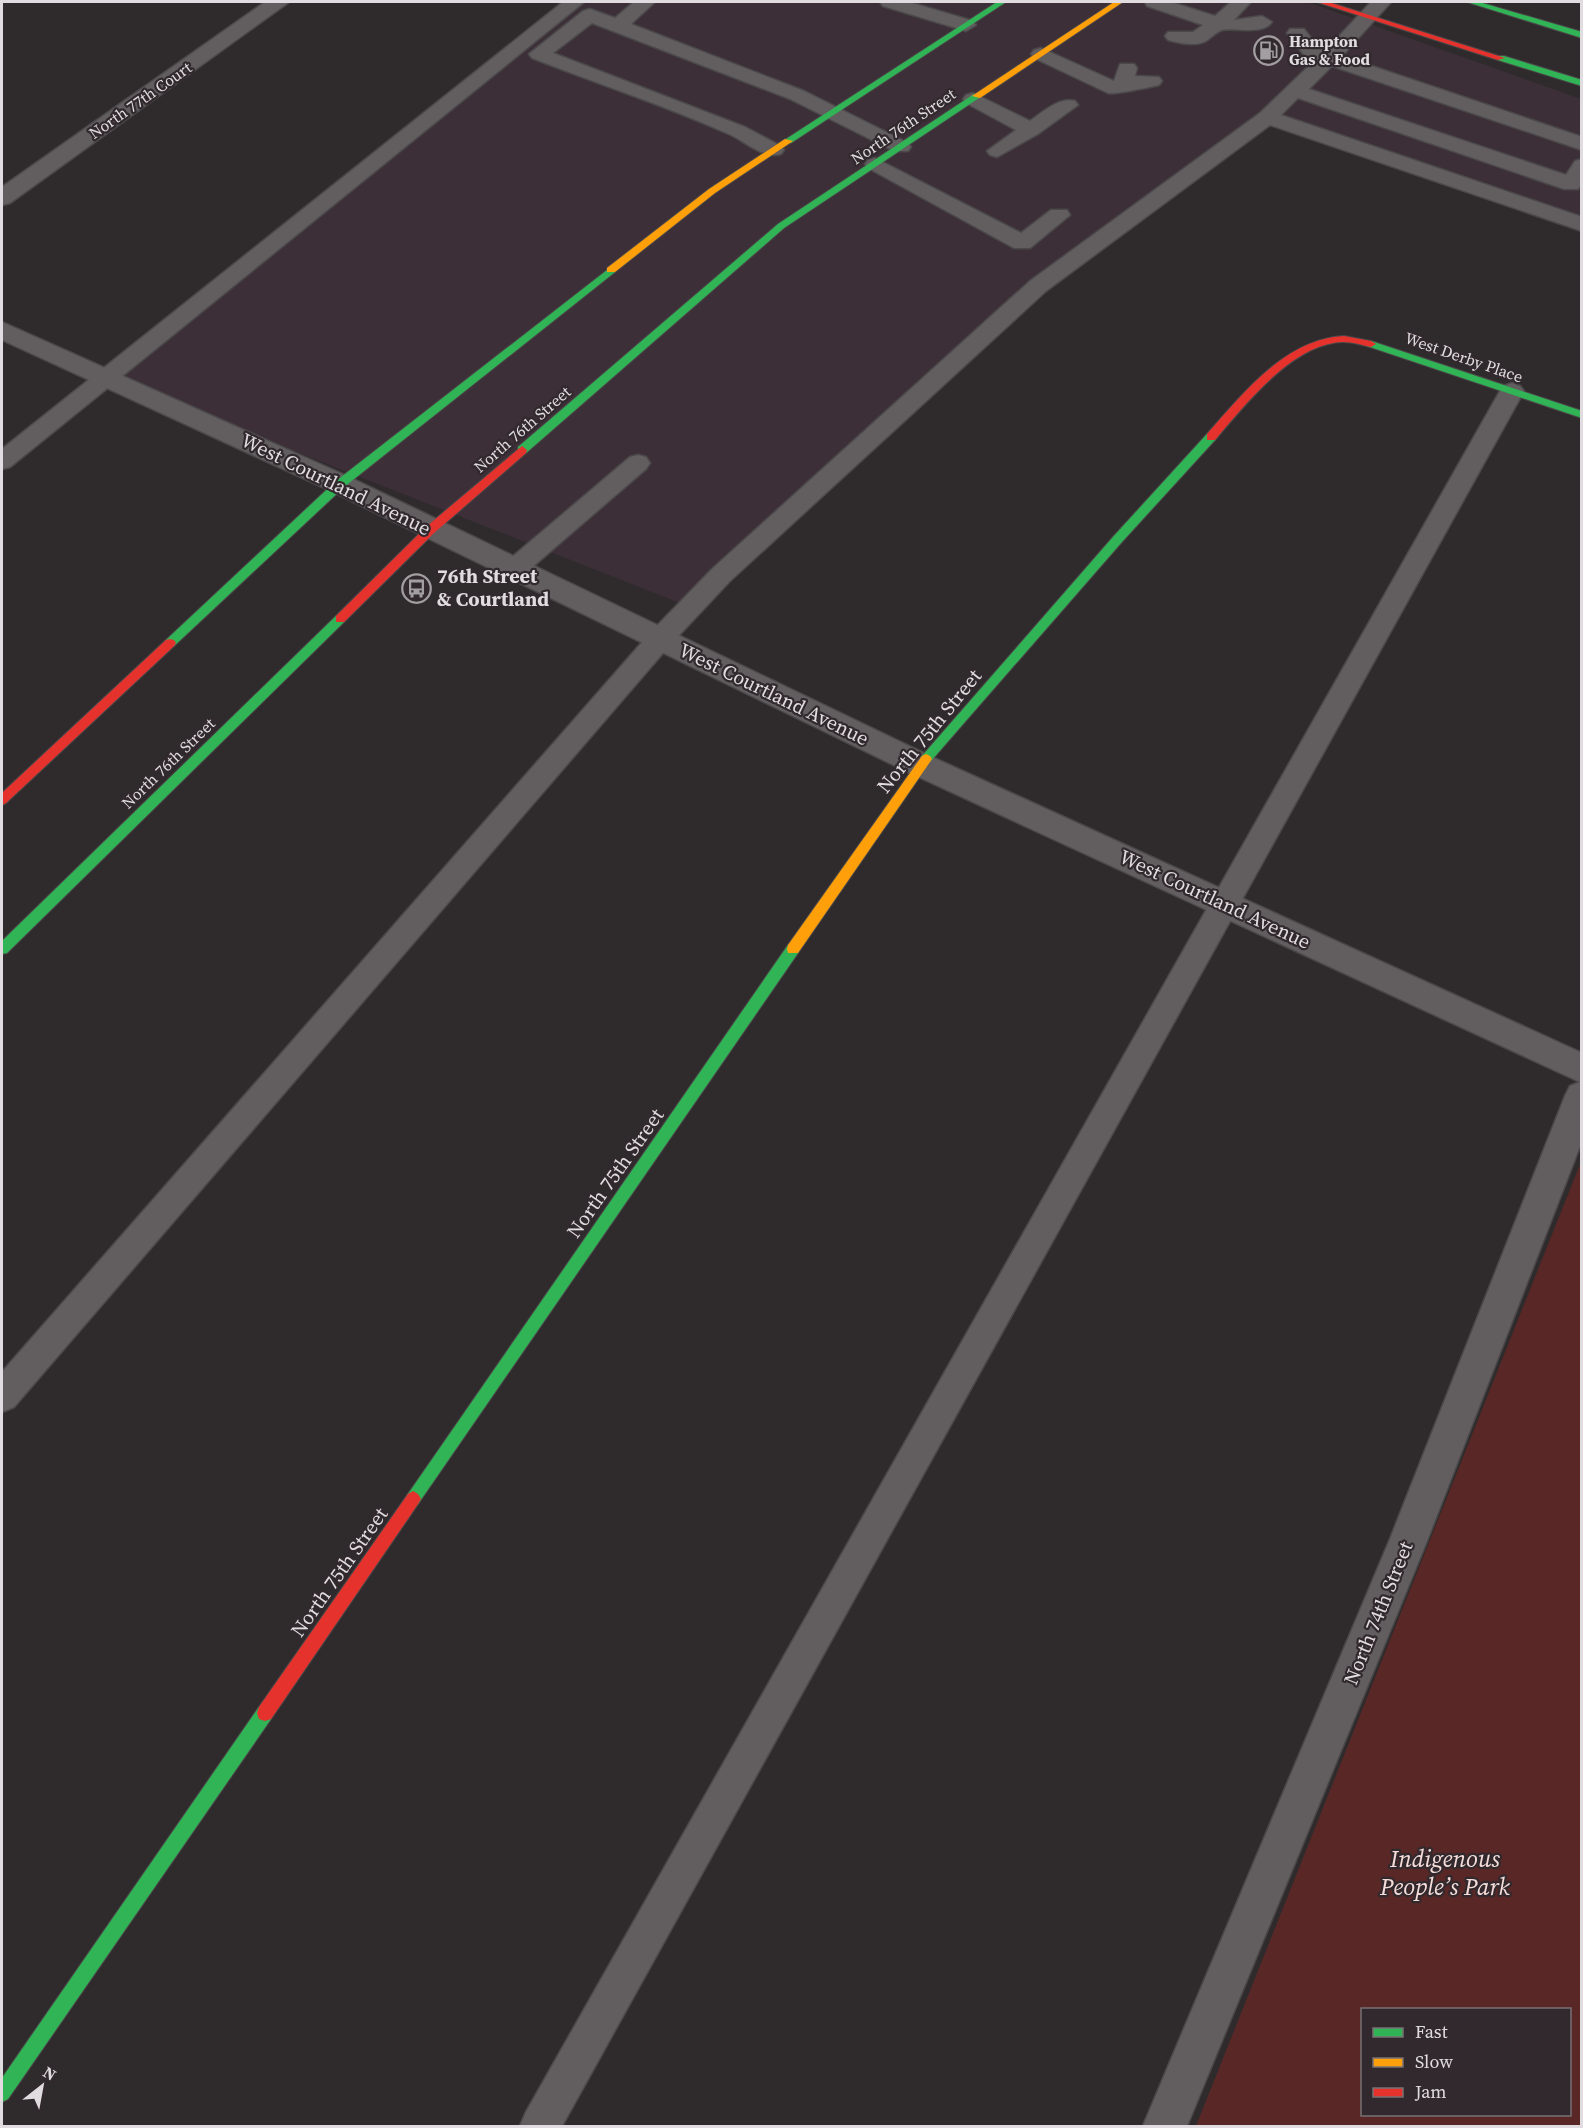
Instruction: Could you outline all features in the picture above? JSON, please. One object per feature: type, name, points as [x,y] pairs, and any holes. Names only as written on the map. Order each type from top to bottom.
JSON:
[{"type":"main road","points":[[2,800],[340,484],[712,191],[1002,2]]},
{"type":"main road","name":"North 76th Street","points":[[2,949],[430,530],[781,226],[1119,2]]},
{"type":"main road","points":[[1321,2],[1375,9],[1581,83]]},
{"type":"main road","points":[[1471,2],[1581,35]]},
{"type":"main road","name":"West Derby Place","points":[[1334,340],[1352,339],[1393,349],[1581,415]]},
{"type":"main road","name":"North 75th Street","points":[[2,2093],[921,765],[1117,540],[1251,393],[1282,366],[1308,350],[1334,340]]},
{"type":"street","name":"North 77th Court","points":[[2,198],[278,2]]},
{"type":"street","name":"West Courtland Avenue","points":[[2,330],[340,484],[430,530],[514,568],[921,765],[1581,1069]]},
{"type":"street","name":"North 74th Street","points":[[1165,2127],[1408,1541],[1581,1096]]},
{"type":"lane","points":[[2,461],[574,2]]},
{"type":"lane","points":[[618,26],[645,2]]},
{"type":"lane","points":[[890,2],[969,23]]},
{"type":"lane","points":[[920,2],[969,23]]},
{"type":"lane","points":[[1154,2],[1242,26]]},
{"type":"lane","points":[[1242,2],[1242,26]]},
{"type":"lane","points":[[2,1396],[660,639],[722,575],[1038,286],[1267,117],[1296,92],[1320,55],[1375,9]]},
{"type":"lane","points":[[774,150],[738,131],[539,54],[590,15],[833,111],[901,147]]},
{"type":"lane","points":[[1175,36],[1198,43],[1242,26]]},
{"type":"lane","points":[[1292,39],[1320,55],[1581,144]]},
{"type":"lane","points":[[1041,54],[1115,88],[1125,76],[1152,81]]},
{"type":"lane","points":[[1296,92],[1571,184],[1581,165]]},
{"type":"lane","points":[[973,99],[1031,130]]},
{"type":"lane","points":[[997,151],[1068,105]]},
{"type":"lane","points":[[1267,117],[1581,224]]},
{"type":"lane","points":[[875,164],[1022,243],[1059,215]]},
{"type":"lane","points":[[540,2127],[1512,391]]},
{"type":"lane","points":[[514,568],[638,463]]},
{"type":"shaded area","points":[[574,2],[1307,2],[1581,99],[1581,222],[1275,121],[1034,285],[690,607],[106,377]]},
{"type":"green space","name":"Indigenous People’s Park","points":[[1581,1162],[1581,2126],[1196,2126]]},
{"type":"traffic: fast","points":[[788,141],[1002,2]]},
{"type":"traffic: fast","points":[[1471,2],[1582,35]]},
{"type":"traffic: fast","points":[[1501,58],[1582,83]]},
{"type":"traffic: fast","points":[[522,450],[781,226],[977,96]]},
{"type":"traffic: fast","points":[[170,643],[340,484],[611,270]]},
{"type":"traffic: fast","points":[[1371,344],[1582,415]]},
{"type":"traffic: fast","points":[[926,759],[1117,540],[1211,437]]},
{"type":"traffic: fast","points":[[2,949],[340,619]]},
{"type":"traffic: fast","points":[[413,1499],[793,949]]},
{"type":"traffic: fast","points":[[2,2093],[265,1713]]},
{"type":"traffic: slow","points":[[977,96],[1119,2]]},
{"type":"traffic: slow","points":[[611,270],[712,191],[788,141]]},
{"type":"traffic: slow","points":[[793,949],[926,759]]},
{"type":"traffic: jam","points":[[1321,2],[1501,58]]},
{"type":"traffic: jam","points":[[1211,437],[1266,378],[1298,354],[1340,339],[1371,344]]},
{"type":"traffic: jam","points":[[340,619],[430,530],[522,450]]},
{"type":"traffic: jam","points":[[2,800],[170,643]]},
{"type":"traffic: jam","points":[[265,1713],[413,1499]]},
{"type":"place","name":"Hampton Gas & Food","points":[[1268,50]]},
{"type":"place","name":"76th Street & Courtland","points":[[416,588]]}]
